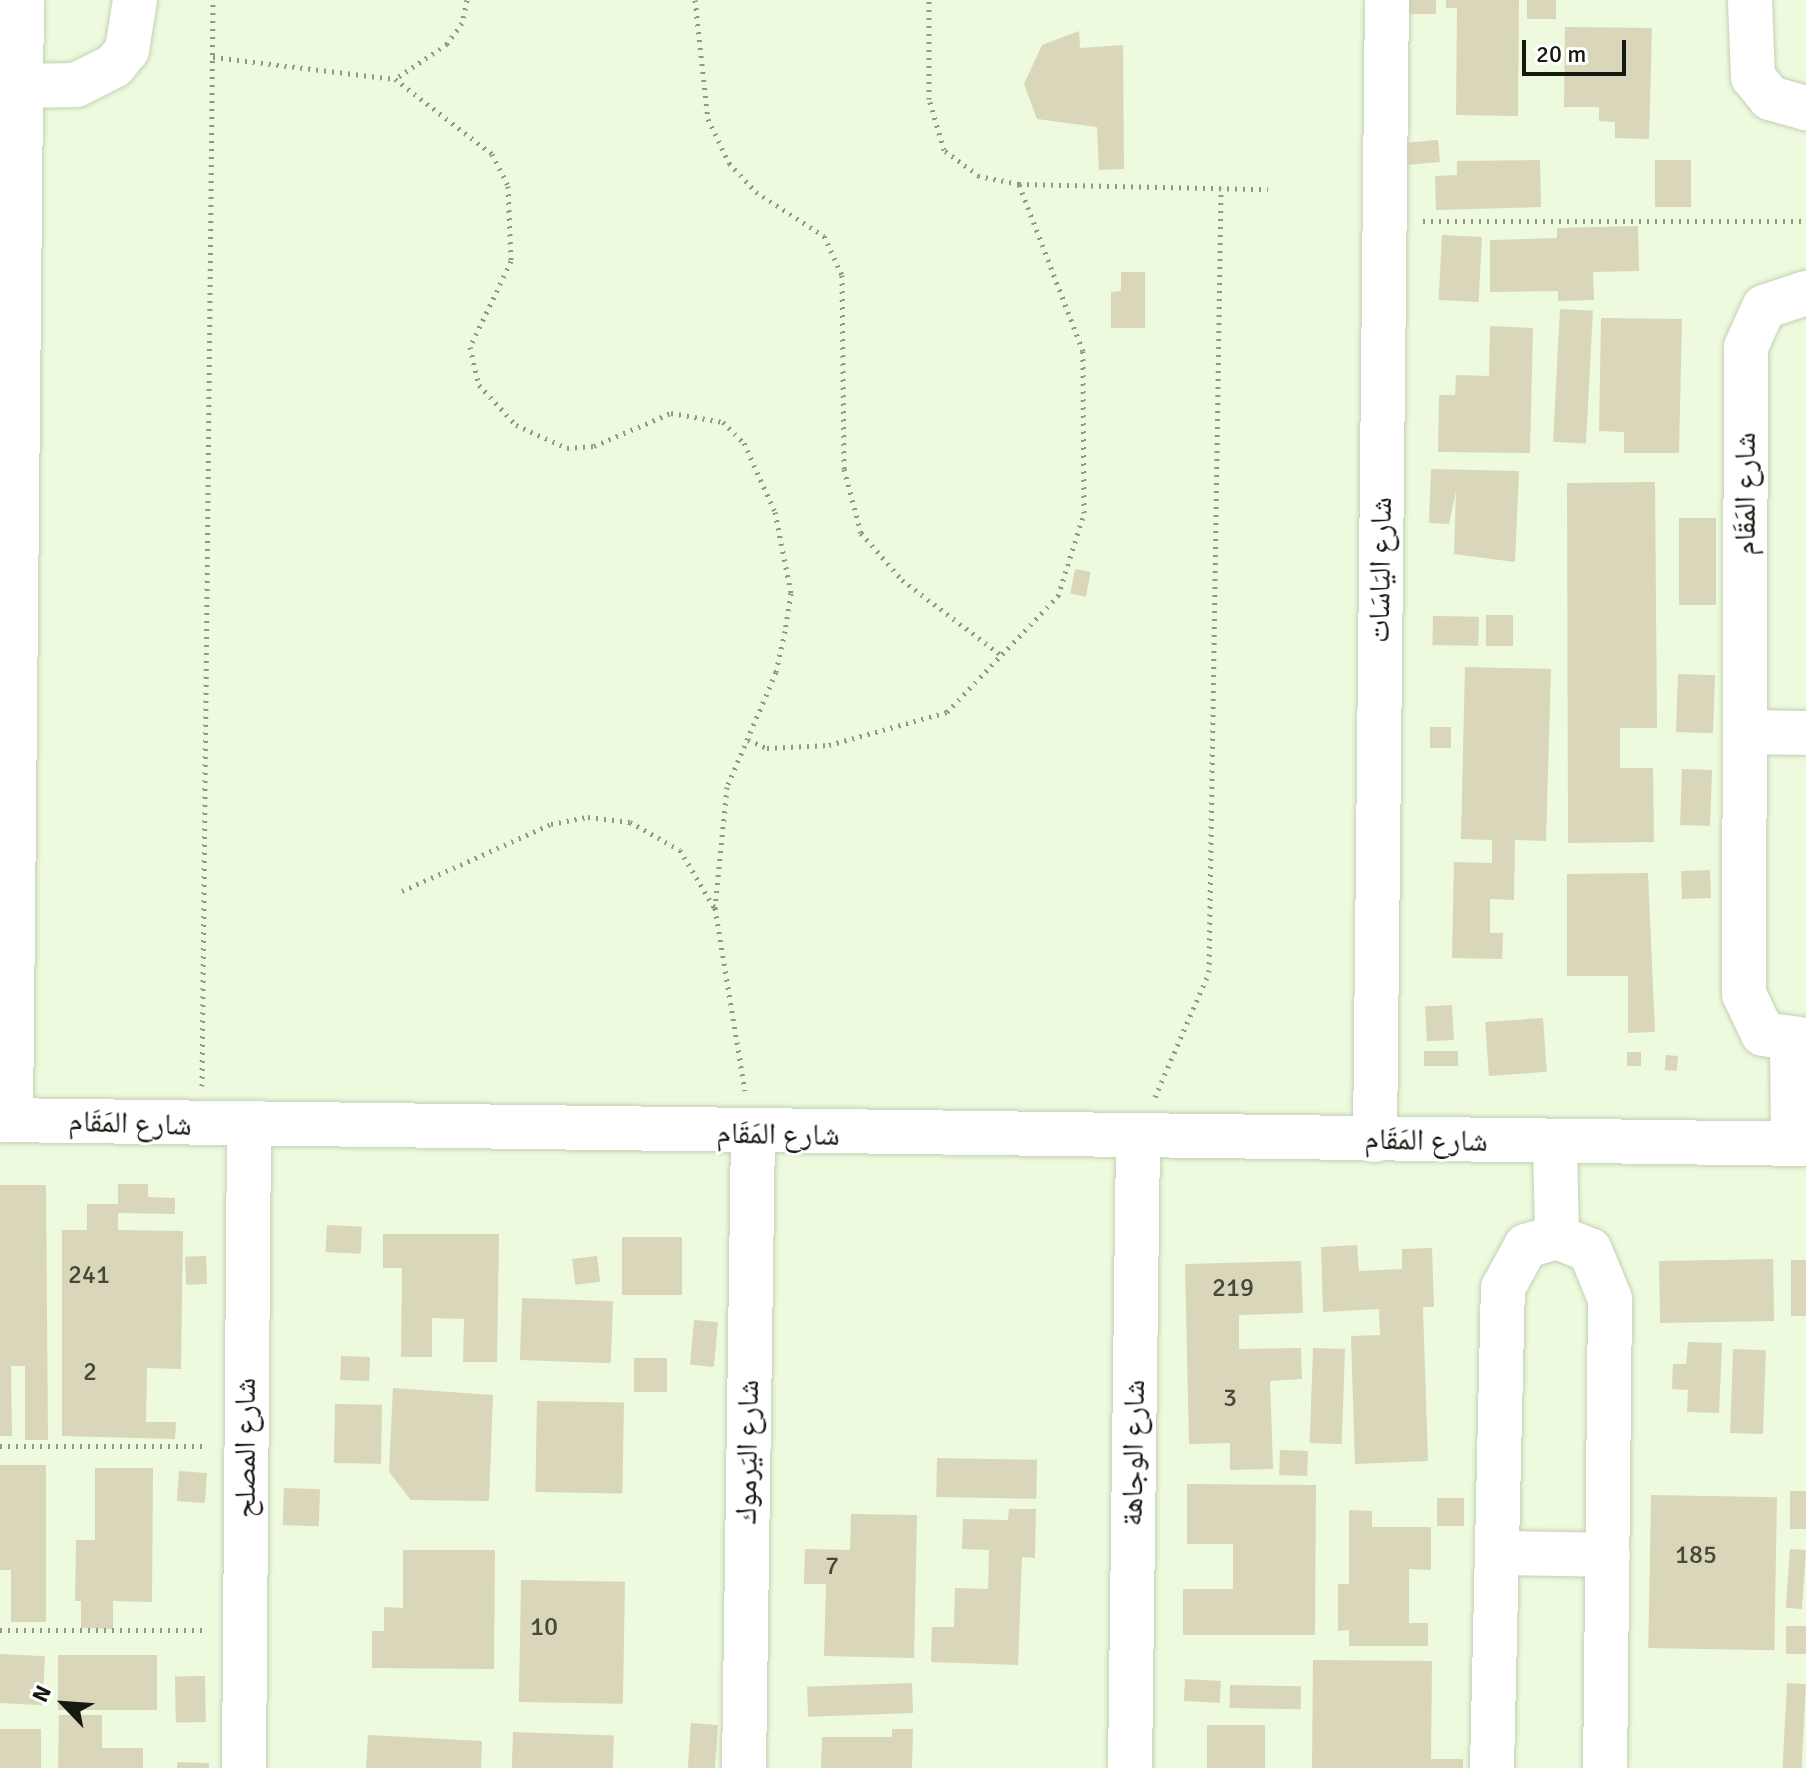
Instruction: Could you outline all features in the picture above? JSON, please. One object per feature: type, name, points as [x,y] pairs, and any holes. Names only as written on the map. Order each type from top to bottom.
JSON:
[{"type":"street","points":[[5,1120],[22,0]]},
{"type":"street","points":[[21,86],[76,85],[114,66],[127,50],[135,0]]},
{"type":"street","name":"شارع اليَاسَات","points":[[1375,1140],[1387,0]]},
{"type":"street","points":[[1750,0],[1753,77],[1770,98],[1806,108]]},
{"type":"street","name":"شارع المَقَام","points":[[5,1120],[249,1129],[1799,1144],[1799,1041],[1763,1034],[1746,1009],[1748,332],[1776,298],[1806,293]]},
{"type":"street","points":[[1745,732],[1806,733]]},
{"type":"street","name":"شارع المصلح","points":[[244,1768],[249,1129]]},
{"type":"street","name":"شارع اليَرموك","points":[[744,1768],[753,1135]]},
{"type":"street","name":"شارع الوجاهة","points":[[1130,1768],[1138,1138]]},
{"type":"street","points":[[1555,1142],[1557,1237]]},
{"type":"street","points":[[1492,1768],[1503,1288],[1526,1246],[1557,1237],[1590,1250],[1610,1299],[1605,1768]]},
{"type":"street","points":[[1497,1553],[1608,1555]]},
{"type":"path","points":[[201,1127],[213,0]]},
{"type":"path","points":[[395,79],[447,44],[462,23],[467,0]]},
{"type":"path","points":[[695,0],[708,119],[729,163],[756,192],[824,236],[842,275],[844,469],[861,533],[902,580],[1001,655]]},
{"type":"path","points":[[929,0],[929,99],[944,150],[979,176],[1019,184],[1268,189]]},
{"type":"path","points":[[213,57],[395,79],[492,154],[508,186],[511,261],[470,347],[479,385],[498,410],[540,442],[567,448],[594,446],[643,419],[696,412],[723,422],[744,443],[775,512],[791,593],[776,672],[727,787],[715,908],[753,1135]]},
{"type":"path","points":[[748,740],[767,748],[829,745],[915,724],[947,712],[1058,596],[1084,513],[1083,351],[1019,184]]},
{"type":"path","points":[[1138,1138],[1209,972],[1221,188]]},
{"type":"path","points":[[1385,221],[1806,221]]},
{"type":"path","points":[[402,891],[551,824],[588,817],[630,822],[680,850],[715,908]]},
{"type":"path","points":[[0,1446],[246,1446]]},
{"type":"path","points":[[0,1630],[245,1630]]},
{"type":"building","points":[[1405,0],[1436,0],[1436,14],[1405,14]]},
{"type":"building","points":[[1446,0],[1519,0],[1518,116],[1456,115],[1457,8],[1446,8]]},
{"type":"building","points":[[1527,0],[1556,0],[1556,19],[1527,19]]},
{"type":"building","points":[[1565,27],[1652,28],[1649,139],[1615,138],[1615,122],[1599,121],[1599,107],[1564,107]]},
{"type":"building","points":[[1079,31],[1080,48],[1123,45],[1124,169],[1099,170],[1097,127],[1037,119],[1024,84],[1042,45]]},
{"type":"building","points":[[1438,140],[1440,162],[1402,165],[1400,143]]},
{"type":"building","points":[[1540,160],[1541,207],[1436,210],[1435,176],[1457,175],[1457,161]]},
{"type":"building","points":[[1655,160],[1691,160],[1691,207],[1655,207]]},
{"type":"building","points":[[1638,226],[1639,271],[1593,272],[1594,300],[1558,301],[1558,291],[1490,292],[1490,240],[1557,238],[1557,228]]},
{"type":"building","points":[[1442,235],[1482,237],[1479,302],[1439,300]]},
{"type":"building","points":[[1121,272],[1145,272],[1145,328],[1111,328],[1111,292],[1121,291]]},
{"type":"building","points":[[1560,309],[1593,311],[1586,444],[1553,442]]},
{"type":"building","points":[[1601,318],[1682,319],[1679,453],[1624,453],[1624,432],[1599,431]]},
{"type":"building","points":[[1490,326],[1533,328],[1530,453],[1438,452],[1439,395],[1455,395],[1456,375],[1489,376]]},
{"type":"building","points":[[1431,469],[1519,471],[1515,562],[1454,554],[1456,491],[1449,524],[1429,523]]},
{"type":"building","points":[[1655,482],[1657,728],[1620,728],[1620,768],[1653,768],[1654,842],[1568,843],[1567,483]]},
{"type":"building","points":[[1679,518],[1716,518],[1716,605],[1679,605]]},
{"type":"building","points":[[1075,569],[1091,572],[1086,597],[1070,594]]},
{"type":"building","points":[[1486,615],[1513,615],[1513,646],[1486,646]]},
{"type":"building","points":[[1433,616],[1479,617],[1478,646],[1432,645]]},
{"type":"building","points":[[1465,667],[1551,669],[1546,841],[1515,840],[1514,900],[1490,899],[1490,933],[1503,933],[1502,959],[1452,958],[1454,862],[1492,863],[1492,840],[1461,839]]},
{"type":"building","points":[[1678,674],[1715,675],[1713,733],[1676,732]]},
{"type":"building","points":[[1430,727],[1451,727],[1451,748],[1430,748]]},
{"type":"building","points":[[1682,769],[1712,770],[1710,826],[1680,825]]},
{"type":"building","points":[[1710,870],[1711,898],[1682,899],[1681,871]]},
{"type":"building","points":[[1648,873],[1655,1032],[1628,1033],[1628,976],[1567,976],[1567,874]]},
{"type":"building","points":[[1452,1005],[1454,1040],[1427,1041],[1425,1006]]},
{"type":"building","points":[[1543,1018],[1547,1072],[1489,1076],[1485,1022]]},
{"type":"building","points":[[1424,1051],[1458,1051],[1458,1066],[1424,1066]]},
{"type":"building","points":[[1627,1052],[1641,1052],[1641,1066],[1627,1066]]},
{"type":"building","points":[[1666,1055],[1678,1056],[1677,1071],[1665,1070]]},
{"type":"building","points":[[118,1184],[148,1184],[148,1197],[175,1198],[175,1214],[118,1213],[118,1230],[183,1231],[181,1369],[147,1368],[146,1422],[176,1422],[175,1439],[62,1436],[62,1230],[87,1230],[87,1204],[118,1204]]},
{"type":"building","points":[[0,1185],[46,1185],[48,1440],[25,1440],[25,1366],[11,1366],[12,1436],[0,1436]]},
{"type":"building","points":[[327,1225],[362,1227],[361,1254],[326,1252]]},
{"type":"building","points":[[383,1234],[499,1234],[497,1362],[463,1362],[464,1319],[432,1318],[432,1357],[401,1357],[402,1268],[383,1268]]},
{"type":"building","points":[[622,1237],[682,1237],[682,1295],[622,1295]]},
{"type":"building","points":[[1357,1245],[1359,1271],[1402,1269],[1402,1249],[1432,1248],[1434,1307],[1423,1307],[1428,1461],[1355,1464],[1351,1336],[1380,1335],[1379,1309],[1323,1312],[1321,1247]]},
{"type":"building","points":[[206,1256],[207,1284],[186,1285],[185,1257]]},
{"type":"building","points":[[597,1256],[600,1282],[575,1285],[572,1259]]},
{"type":"building","points":[[1773,1259],[1774,1321],[1660,1323],[1659,1261]]},
{"type":"building","points":[[1791,1260],[1806,1260],[1806,1316],[1791,1316]]},
{"type":"building","points":[[1301,1261],[1303,1313],[1239,1315],[1239,1349],[1301,1348],[1302,1379],[1270,1381],[1273,1469],[1230,1470],[1230,1443],[1189,1444],[1185,1264]]},
{"type":"building","points":[[522,1298],[613,1301],[611,1363],[520,1360]]},
{"type":"building","points":[[694,1320],[718,1322],[714,1367],[690,1365]]},
{"type":"building","points":[[1688,1342],[1722,1343],[1719,1413],[1687,1412],[1688,1390],[1672,1389],[1673,1364],[1686,1364]]},
{"type":"building","points":[[1313,1348],[1345,1349],[1342,1444],[1310,1443]]},
{"type":"building","points":[[1733,1349],[1766,1350],[1763,1434],[1730,1433]]},
{"type":"building","points":[[341,1356],[370,1357],[369,1381],[340,1380]]},
{"type":"building","points":[[634,1358],[667,1358],[667,1392],[634,1392]]},
{"type":"building","points":[[393,1388],[493,1395],[489,1501],[411,1500],[389,1472]]},
{"type":"building","points":[[537,1401],[624,1403],[622,1494],[535,1492]]},
{"type":"building","points":[[335,1404],[382,1405],[381,1464],[334,1463]]},
{"type":"building","points":[[1280,1450],[1308,1451],[1307,1476],[1279,1475]]},
{"type":"building","points":[[937,1458],[1037,1460],[1036,1499],[936,1497]]},
{"type":"building","points":[[0,1465],[46,1465],[46,1622],[11,1622],[11,1570],[0,1570]]},
{"type":"building","points":[[95,1468],[153,1468],[152,1602],[113,1601],[113,1629],[81,1628],[81,1601],[75,1601],[76,1540],[95,1540]]},
{"type":"building","points":[[179,1471],[207,1473],[205,1503],[177,1501]]},
{"type":"building","points":[[1187,1484],[1316,1485],[1315,1635],[1183,1635],[1183,1589],[1233,1589],[1233,1544],[1187,1544]]},
{"type":"building","points":[[284,1488],[320,1489],[319,1526],[283,1525]]},
{"type":"building","points":[[1790,1491],[1806,1491],[1806,1529],[1790,1529]]},
{"type":"building","points":[[1651,1495],[1777,1497],[1774,1650],[1648,1648]]},
{"type":"building","points":[[1437,1498],[1464,1498],[1464,1526],[1437,1526]]},
{"type":"building","points":[[1009,1509],[1036,1509],[1035,1558],[1022,1557],[1018,1665],[931,1662],[932,1627],[954,1627],[955,1588],[988,1589],[989,1550],[962,1549],[963,1519],[1008,1520]]},
{"type":"building","points":[[1349,1510],[1372,1511],[1372,1527],[1431,1527],[1431,1570],[1409,1569],[1409,1623],[1428,1623],[1428,1646],[1349,1646],[1349,1630],[1338,1631],[1338,1584],[1349,1584]]},
{"type":"building","points":[[851,1514],[917,1515],[914,1658],[824,1656],[826,1584],[804,1584],[805,1549],[850,1550]]},
{"type":"building","points":[[1790,1549],[1806,1550],[1802,1609],[1786,1608]]},
{"type":"building","points":[[403,1550],[495,1550],[494,1669],[372,1668],[372,1631],[384,1631],[384,1607],[403,1608]]},
{"type":"building","points":[[521,1580],[625,1582],[623,1704],[519,1702]]},
{"type":"building","points":[[1786,1626],[1806,1626],[1806,1654],[1786,1654]]},
{"type":"building","points":[[0,1654],[45,1656],[42,1705],[0,1703]]},
{"type":"building","points":[[58,1655],[157,1655],[157,1710],[58,1710]]},
{"type":"building","points":[[1313,1660],[1432,1661],[1431,1759],[1463,1759],[1463,1768],[1312,1768]]},
{"type":"building","points":[[205,1676],[206,1722],[176,1723],[175,1677]]},
{"type":"building","points":[[1185,1679],[1221,1681],[1220,1703],[1184,1701]]},
{"type":"building","points":[[912,1683],[913,1713],[808,1717],[807,1687]]},
{"type":"building","points":[[1787,1683],[1806,1684],[1802,1768],[1783,1768]]},
{"type":"building","points":[[1230,1685],[1301,1686],[1301,1709],[1230,1708]]},
{"type":"building","points":[[59,1715],[102,1715],[102,1748],[143,1748],[143,1768],[58,1768]]},
{"type":"building","points":[[691,1723],[718,1725],[715,1768],[688,1768]]},
{"type":"building","points":[[1207,1725],[1265,1725],[1265,1768],[1207,1768]]},
{"type":"building","points":[[0,1729],[41,1729],[41,1768],[0,1768]]},
{"type":"building","points":[[892,1729],[913,1729],[912,1768],[821,1768],[822,1737],[892,1737]]},
{"type":"building","points":[[513,1732],[614,1736],[613,1768],[512,1768]]},
{"type":"building","points":[[368,1735],[482,1741],[481,1768],[366,1768]]},
{"type":"building","points":[[177,1762],[209,1763],[209,1768],[177,1768]]}]
